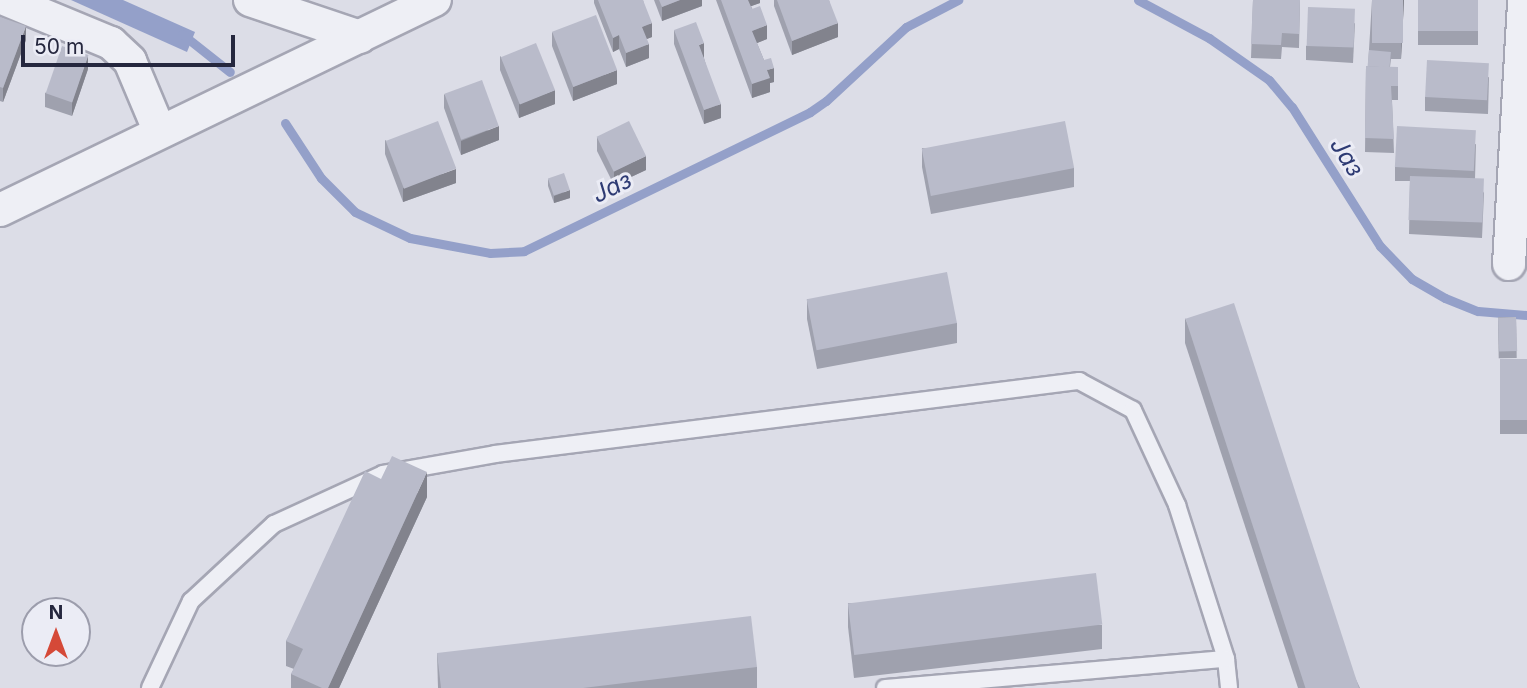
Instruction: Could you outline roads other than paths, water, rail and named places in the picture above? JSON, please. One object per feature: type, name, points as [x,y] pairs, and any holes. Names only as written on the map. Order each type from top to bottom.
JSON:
[{"type":"street","points":[[7,0],[111,43],[130,61],[159,130]]},
{"type":"street","points":[[0,210],[159,130],[435,0]]},
{"type":"street","points":[[1508,264],[1524,0]]},
{"type":"street","points":[[262,3],[360,37]]},
{"type":"lane","points":[[150,688],[191,601],[274,524],[383,474],[495,454],[1079,381],[1133,410],[1177,505],[1226,659],[1229,688]]},
{"type":"lane","points":[[885,688],[1226,659]]},
{"type":"water","points":[[71,0],[123,0],[195,32],[187,52]]},
{"type":"waterway","name":"Јаз","points":[[285,123],[321,178],[355,212],[410,238],[490,253],[524,251],[810,112],[826,101],[906,27],[958,0]]},
{"type":"waterway","name":"Јаз","points":[[1138,0],[1209,38],[1269,80],[1292,107],[1380,246],[1412,279],[1445,298],[1478,311],[1527,315]]},
{"type":"waterway","name":"Јаз","points":[[182,34],[230,72]]}]
